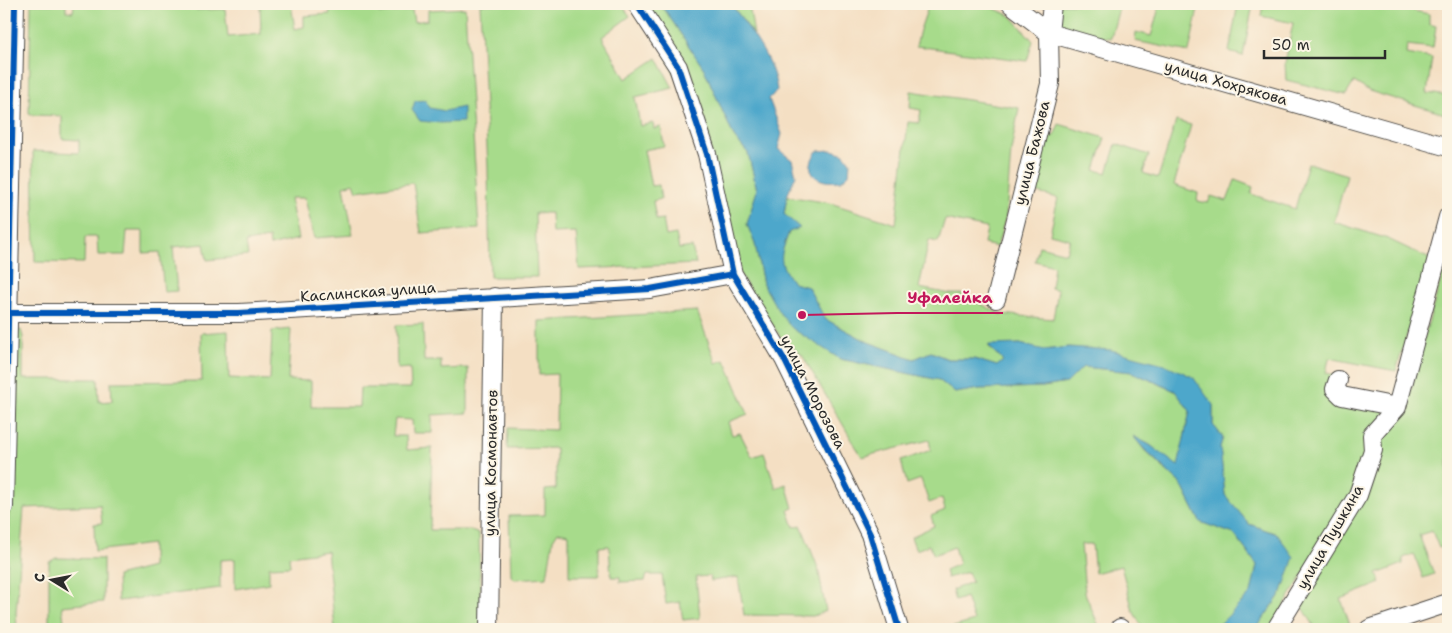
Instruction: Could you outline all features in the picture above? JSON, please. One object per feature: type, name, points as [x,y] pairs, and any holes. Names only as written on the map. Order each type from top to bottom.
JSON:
[{"type":"street","points":[[4,507],[15,4]]},
{"type":"street","name":"улица Морозова","points":[[637,4],[678,68],[707,154],[733,274],[784,359],[870,534],[899,629]]},
{"type":"street","name":"улица Хохрякова","points":[[1011,4],[1049,33],[1448,147]]},
{"type":"street","name":"улица Бажова","points":[[996,299],[1050,84],[1049,33],[1052,4]]},
{"type":"street","name":"улица Пушкина","points":[[1276,629],[1358,495],[1373,450],[1372,435],[1398,407],[1448,217]]},
{"type":"street","name":"Каслинская улица","points":[[7,312],[240,313],[650,289],[733,274]]},
{"type":"street","name":"улица Космонавтов","points":[[489,629],[494,297]]},
{"type":"street","points":[[1338,380],[1335,390],[1342,396],[1398,407]]},
{"type":"street","points":[[1369,629],[1448,603]]},
{"type":"green space","points":[[31,4],[66,4],[66,11],[73,12],[74,4],[125,4],[125,7],[151,7],[151,4],[196,4],[196,10],[225,9],[228,37],[261,34],[260,4],[291,4],[295,29],[304,27],[304,16],[330,14],[328,4],[377,4],[379,14],[412,10],[414,22],[428,20],[428,10],[465,8],[479,229],[421,233],[413,183],[357,191],[354,183],[344,186],[353,235],[314,238],[305,198],[290,198],[298,239],[270,246],[269,238],[246,242],[248,256],[207,260],[204,244],[173,247],[177,291],[164,292],[160,252],[143,253],[143,231],[127,231],[125,255],[98,255],[97,237],[85,237],[84,263],[35,262],[33,151],[79,153],[79,140],[62,139],[62,116],[33,115],[29,113]]},
{"type":"green space","points":[[480,4],[621,4],[630,16],[602,37],[626,79],[657,58],[673,88],[635,97],[640,126],[653,123],[654,129],[661,127],[664,146],[644,150],[651,186],[659,185],[661,199],[653,201],[656,220],[663,219],[666,236],[676,234],[679,249],[692,247],[696,264],[579,269],[576,232],[552,233],[551,213],[535,213],[537,277],[490,277],[488,167]]},
{"type":"green space","points":[[644,4],[657,4],[665,10],[704,69],[734,137],[748,153],[757,190],[747,224],[755,244],[763,284],[840,359],[939,380],[955,393],[979,389],[1043,387],[1067,383],[1083,367],[1132,372],[1175,391],[1190,411],[1178,467],[1150,445],[1134,437],[1145,451],[1181,484],[1200,522],[1234,534],[1257,565],[1252,593],[1220,624],[1205,629],[1143,629],[1133,611],[1121,566],[1095,573],[1092,544],[1081,544],[1085,593],[1100,629],[947,629],[974,621],[966,597],[955,601],[952,590],[972,582],[968,572],[947,578],[945,570],[959,564],[954,547],[934,555],[929,545],[916,550],[911,537],[934,526],[931,516],[945,510],[942,498],[929,503],[921,479],[907,484],[901,461],[931,450],[929,440],[862,457],[802,355],[783,341],[739,273],[712,160]]},
{"type":"green space","points":[[731,4],[749,4],[754,35]]},
{"type":"green space","points":[[929,4],[984,4],[1011,16],[1033,41],[1027,61],[916,46]]},
{"type":"green space","points":[[1060,4],[1120,4],[1111,38],[1084,36],[1058,26]]},
{"type":"green space","points":[[1160,4],[1199,4],[1189,52],[1135,41],[1136,32],[1151,36]]},
{"type":"green space","points":[[1218,4],[1253,4],[1243,56],[1229,52],[1237,9]]},
{"type":"green space","points":[[1263,4],[1416,4],[1414,11],[1429,14],[1429,24],[1436,26],[1433,48],[1407,45],[1406,54],[1432,58],[1427,93],[1448,96],[1448,115],[1369,91],[1354,82],[1346,95],[1286,80],[1285,63],[1293,23],[1261,16]]},
{"type":"green space","points":[[1416,4],[1436,4],[1436,7]]},
{"type":"green space","points":[[911,91],[1019,108],[1011,151],[1006,216],[997,247],[984,244],[987,228],[945,219],[938,242],[929,240],[919,288],[951,294],[962,294],[1000,314],[1053,319],[1058,290],[1051,288],[1054,266],[1035,261],[1039,246],[1066,253],[1070,239],[1050,234],[1058,198],[1030,191],[1043,133],[1054,136],[1059,124],[1105,138],[1095,170],[1107,173],[1116,144],[1149,155],[1143,173],[1158,178],[1176,121],[1191,125],[1174,185],[1198,193],[1197,201],[1208,203],[1211,196],[1227,201],[1235,180],[1253,187],[1251,194],[1295,209],[1308,163],[1347,175],[1334,222],[1388,239],[1430,259],[1396,371],[1329,358],[1326,373],[1344,377],[1342,390],[1391,400],[1367,450],[1351,495],[1270,629],[1256,629],[1282,592],[1277,534],[1249,524],[1225,495],[1220,447],[1223,437],[1213,425],[1213,405],[1069,347],[1044,350],[1020,344],[988,346],[1003,361],[997,366],[974,359],[948,359],[931,352],[914,359],[868,342],[825,319],[808,287],[793,283],[784,271],[780,257],[789,232],[784,215],[787,196],[830,203],[896,224],[908,122],[919,123],[921,110],[910,108]]},
{"type":"green space","points":[[1445,265],[1448,266],[1448,545],[1439,548],[1432,531],[1419,535],[1434,574],[1423,578],[1414,554],[1403,558],[1403,564],[1377,574],[1381,583],[1341,599],[1351,628],[1316,629],[1299,601],[1381,440],[1397,423],[1408,402]]},
{"type":"green space","points":[[697,311],[716,363],[725,360],[748,414],[728,422],[732,435],[740,433],[752,457],[764,453],[776,488],[786,484],[793,508],[788,510],[794,527],[801,525],[818,568],[826,611],[813,616],[744,615],[738,577],[711,581],[710,576],[696,577],[700,618],[683,620],[680,602],[666,604],[662,575],[647,575],[645,581],[620,582],[620,577],[611,577],[609,546],[599,547],[599,576],[569,576],[569,534],[558,532],[553,540],[547,577],[515,579],[511,576],[509,516],[545,515],[545,490],[556,489],[556,448],[507,449],[508,428],[556,430],[557,374],[539,375],[539,321]]},
{"type":"green space","points":[[423,324],[424,361],[441,361],[441,369],[468,368],[468,413],[432,415],[432,433],[413,433],[412,420],[395,419],[393,436],[406,436],[407,450],[432,448],[430,530],[469,530],[479,534],[480,629],[335,629],[327,551],[289,556],[290,566],[269,567],[269,583],[235,589],[235,559],[220,560],[220,588],[118,601],[117,576],[152,567],[152,544],[95,551],[94,524],[102,523],[100,505],[24,508],[16,613],[17,629],[6,629],[13,331],[21,330],[23,337],[23,379],[98,379],[99,402],[112,401],[111,382],[202,381],[201,333],[228,331],[229,378],[270,380],[272,331],[291,329],[288,380],[311,381],[311,407],[359,407],[360,388],[411,388],[410,368],[397,369],[396,325]]},
{"type":"green space","points":[[56,558],[103,559],[103,602],[62,606],[65,629],[49,629],[49,562]]},
{"type":"water","points":[[657,4],[731,4],[765,55],[775,78],[777,90],[769,99],[782,134],[778,149],[792,160],[796,175],[787,196],[784,214],[800,228],[789,232],[782,253],[782,263],[793,283],[808,287],[825,319],[868,342],[914,359],[931,352],[948,359],[974,359],[997,366],[1003,361],[988,345],[1020,344],[1044,350],[1069,347],[1111,350],[1164,364],[1193,377],[1213,405],[1213,425],[1223,437],[1220,447],[1225,495],[1249,524],[1277,534],[1294,557],[1282,592],[1256,629],[1205,629],[1220,624],[1251,593],[1257,565],[1234,534],[1200,522],[1181,484],[1133,436],[1150,445],[1178,466],[1190,411],[1175,391],[1132,372],[1083,367],[1067,383],[1043,387],[979,389],[955,393],[939,380],[840,359],[793,329],[779,312],[763,284],[755,244],[747,224],[757,190],[748,153],[734,137],[704,69],[665,10]]},
{"type":"water","points":[[425,100],[430,108],[445,111],[463,107],[463,122],[441,123],[420,121],[412,110],[415,101]]},
{"type":"water","points":[[832,150],[844,154],[850,162],[849,174],[841,181],[819,179],[812,173],[812,160],[817,151]]},
{"type":"cycle path","points":[[4,507],[15,4]]},
{"type":"cycle path","points":[[637,4],[678,67],[707,154],[733,274],[784,359],[870,534],[899,629]]},
{"type":"cycle path","points":[[4,313],[239,313],[650,289],[733,274]]},
{"type":"place","name":"Уфалейка","points":[[802,315]]}]
